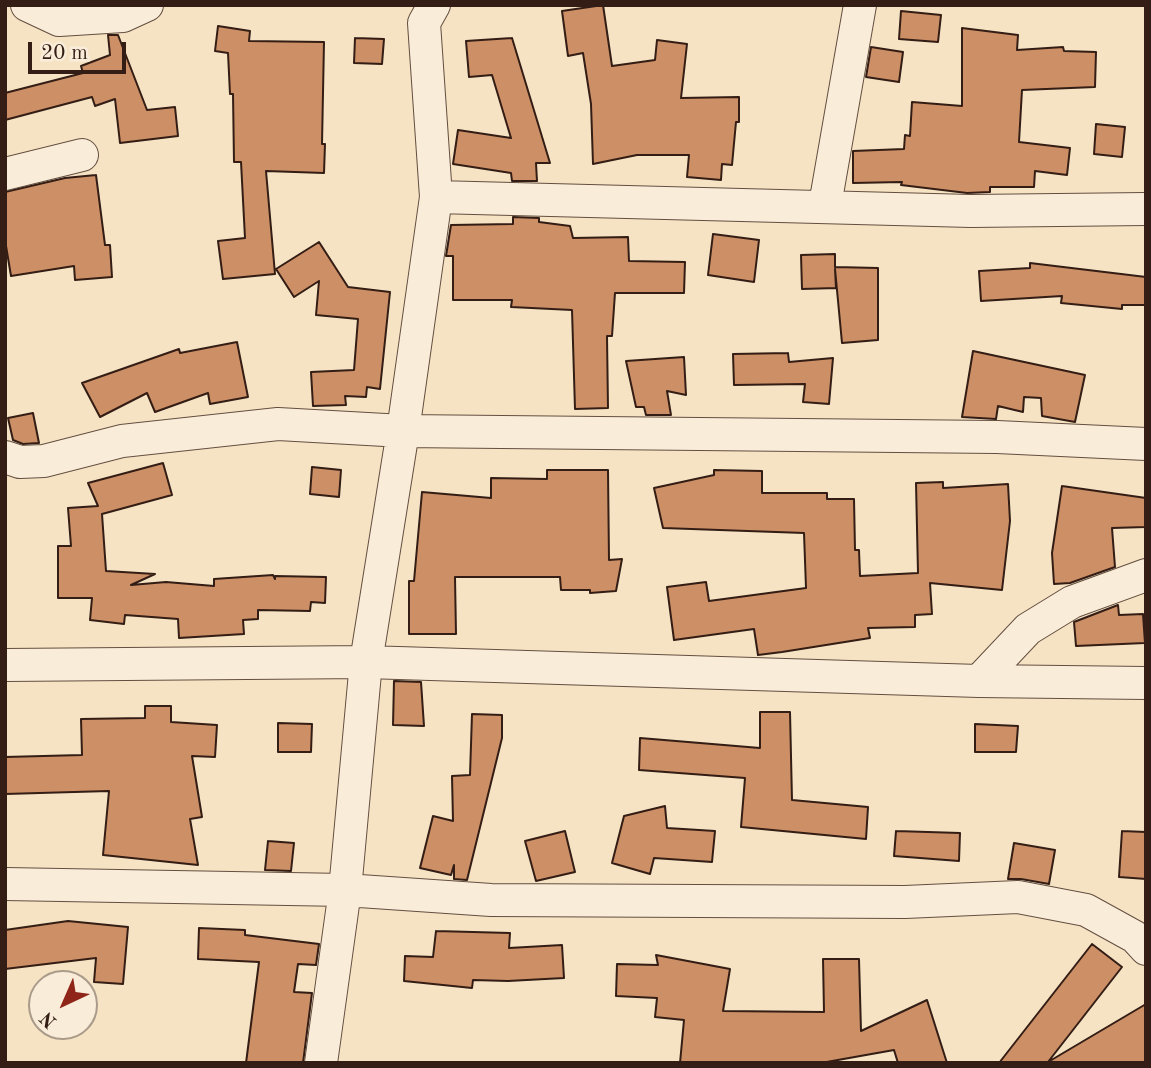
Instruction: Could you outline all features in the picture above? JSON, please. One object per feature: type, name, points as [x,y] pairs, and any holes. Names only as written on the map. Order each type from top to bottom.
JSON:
[{"type":"street","points":[[27,5],[59,20],[123,16],[147,5]]},
{"type":"street","points":[[321,1063],[345,890],[366,662],[403,431],[436,197],[424,23],[434,5]]},
{"type":"street","points":[[825,205],[860,5]]},
{"type":"street","points":[[5,174],[82,155]]},
{"type":"street","points":[[436,197],[825,205],[971,211],[1146,209]]},
{"type":"street","points":[[5,457],[20,462],[44,461],[122,441],[278,424],[403,431],[997,437],[1146,444]]},
{"type":"street","points":[[979,681],[1028,629],[1072,603],[1146,575]]},
{"type":"street","points":[[5,665],[366,662],[979,681],[1146,683]]},
{"type":"street","points":[[5,884],[345,890],[491,900],[905,902],[1018,897],[1086,910],[1135,937],[1146,948]]},
{"type":"building","points":[[603,5],[612,66],[655,60],[657,40],[687,44],[681,98],[739,97],[739,122],[736,122],[732,165],[722,164],[721,180],[687,177],[689,155],[637,155],[593,164],[591,104],[583,53],[568,56],[562,11]]},
{"type":"building","points":[[901,11],[941,15],[938,42],[899,39]]},
{"type":"building","points":[[218,26],[250,31],[249,41],[324,42],[324,173],[266,171],[275,274],[223,279],[218,241],[245,238],[241,162],[234,162],[233,94],[230,94],[228,53],[215,51]]},
{"type":"building","points":[[962,28],[1018,35],[1017,50],[1063,47],[1064,51],[1096,52],[1095,87],[1022,90],[1019,142],[1070,148],[1067,175],[1035,171],[1034,187],[990,187],[990,192],[967,193],[901,185],[902,182],[853,183],[853,151],[904,149],[905,135],[910,136],[912,102],[962,106]]},
{"type":"building","points":[[108,35],[118,35],[147,110],[175,107],[178,136],[120,143],[115,99],[95,106],[92,97],[5,120],[5,93],[83,73],[81,66],[110,55]]},
{"type":"building","points":[[355,38],[384,39],[382,64],[354,63]]},
{"type":"building","points":[[512,38],[550,163],[536,163],[537,181],[512,181],[511,173],[453,164],[458,130],[511,138],[492,75],[469,77],[466,41]]},
{"type":"building","points":[[871,47],[903,52],[899,82],[866,77]]},
{"type":"building","points":[[1096,124],[1125,127],[1122,157],[1094,154]]},
{"type":"building","points":[[96,175],[105,245],[110,245],[112,277],[75,280],[74,266],[11,276],[5,240],[5,192],[65,178]]},
{"type":"building","points":[[513,217],[539,218],[539,222],[570,226],[573,238],[628,237],[629,261],[685,262],[684,293],[615,293],[612,336],[607,336],[608,408],[575,409],[572,310],[511,307],[512,300],[453,300],[453,256],[446,256],[451,225],[513,224]]},
{"type":"building","points":[[713,234],[759,240],[754,282],[708,275]]},
{"type":"building","points":[[319,242],[348,287],[390,292],[380,389],[367,387],[366,397],[345,396],[346,405],[313,406],[311,372],[354,370],[358,319],[316,315],[319,281],[294,297],[276,269]]},
{"type":"building","points":[[835,254],[835,267],[878,268],[878,340],[842,343],[835,269],[836,288],[802,289],[801,255]]},
{"type":"building","points":[[1030,263],[1146,277],[1146,305],[1122,305],[1122,309],[1061,303],[1062,296],[981,301],[979,271],[1030,268]]},
{"type":"building","points":[[237,342],[248,397],[210,404],[208,393],[155,412],[147,393],[100,417],[82,383],[179,349],[180,353]]},
{"type":"building","points":[[973,351],[1085,375],[1075,422],[1042,416],[1041,398],[1024,397],[1023,412],[998,406],[996,419],[962,417]]},
{"type":"building","points":[[788,353],[789,362],[833,358],[829,404],[803,402],[805,384],[734,385],[733,354]]},
{"type":"building","points":[[684,357],[686,395],[667,391],[671,415],[646,415],[644,407],[636,407],[626,361]]},
{"type":"building","points":[[33,413],[39,443],[23,444],[13,440],[8,418]]},
{"type":"building","points":[[163,463],[172,495],[102,514],[106,571],[155,574],[131,585],[166,582],[214,586],[214,579],[273,575],[275,579],[275,576],[326,577],[325,603],[311,602],[310,611],[258,610],[258,619],[243,620],[244,634],[179,638],[178,619],[125,615],[124,624],[90,620],[92,598],[58,598],[58,546],[71,546],[68,508],[98,506],[88,483]]},
{"type":"building","points":[[312,467],[341,470],[339,497],[310,494]]},
{"type":"building","points":[[547,470],[608,470],[609,560],[622,559],[616,591],[590,593],[590,590],[561,590],[560,577],[455,577],[456,634],[409,634],[409,581],[414,581],[422,492],[491,498],[491,478],[547,479]]},
{"type":"building","points":[[714,470],[762,471],[762,493],[827,493],[827,499],[854,499],[855,550],[859,550],[860,576],[918,573],[916,483],[943,482],[943,488],[1008,484],[1010,521],[1002,590],[930,583],[932,614],[915,615],[915,627],[868,628],[870,638],[782,652],[758,655],[754,629],[674,640],[667,587],[706,582],[709,601],[806,588],[804,533],[663,528],[654,488],[714,475]]},
{"type":"building","points":[[1062,486],[1146,498],[1146,527],[1112,528],[1115,567],[1070,583],[1054,584],[1052,553]]},
{"type":"building","points":[[1118,605],[1119,615],[1143,614],[1145,643],[1076,646],[1074,622]]},
{"type":"building","points":[[394,681],[421,682],[424,726],[393,725]]},
{"type":"building","points":[[145,706],[171,706],[171,722],[217,725],[215,757],[192,756],[202,817],[190,819],[198,865],[103,855],[109,791],[5,794],[5,757],[82,755],[81,719],[145,718]]},
{"type":"building","points":[[760,712],[790,712],[792,800],[868,807],[866,839],[741,827],[745,778],[639,770],[640,738],[760,748]]},
{"type":"building","points":[[472,714],[502,715],[502,738],[467,880],[454,879],[454,865],[451,875],[420,868],[433,816],[453,821],[452,776],[470,775]]},
{"type":"building","points":[[278,723],[312,724],[311,752],[278,752]]},
{"type":"building","points":[[975,724],[1018,726],[1016,752],[975,752]]},
{"type":"building","points":[[665,806],[667,828],[715,831],[712,862],[654,858],[650,874],[612,863],[624,816]]},
{"type":"building","points":[[565,831],[575,872],[536,881],[525,841]]},
{"type":"building","points":[[896,831],[960,833],[959,861],[894,856]]},
{"type":"building","points":[[1122,831],[1146,832],[1146,879],[1119,877]]},
{"type":"building","points":[[268,841],[294,843],[291,871],[265,870]]},
{"type":"building","points":[[1014,843],[1055,850],[1049,884],[1008,879]]},
{"type":"building","points":[[68,921],[128,927],[123,984],[98,982],[96,958],[5,969],[5,930]]},
{"type":"building","points":[[199,928],[245,930],[245,935],[319,944],[316,965],[298,964],[294,992],[312,993],[303,1063],[246,1063],[259,962],[198,959]]},
{"type":"building","points":[[436,931],[510,933],[509,948],[562,945],[564,978],[473,980],[472,988],[404,981],[405,956],[433,957]]},
{"type":"building","points":[[1092,944],[1122,967],[1048,1062],[1146,1004],[1146,1063],[999,1063]]},
{"type":"building","points":[[656,955],[730,969],[723,1011],[824,1012],[823,959],[859,959],[861,1031],[927,1000],[947,1063],[898,1063],[894,1050],[821,1063],[680,1063],[684,1020],[655,1017],[657,998],[616,996],[617,964],[658,965]]}]
